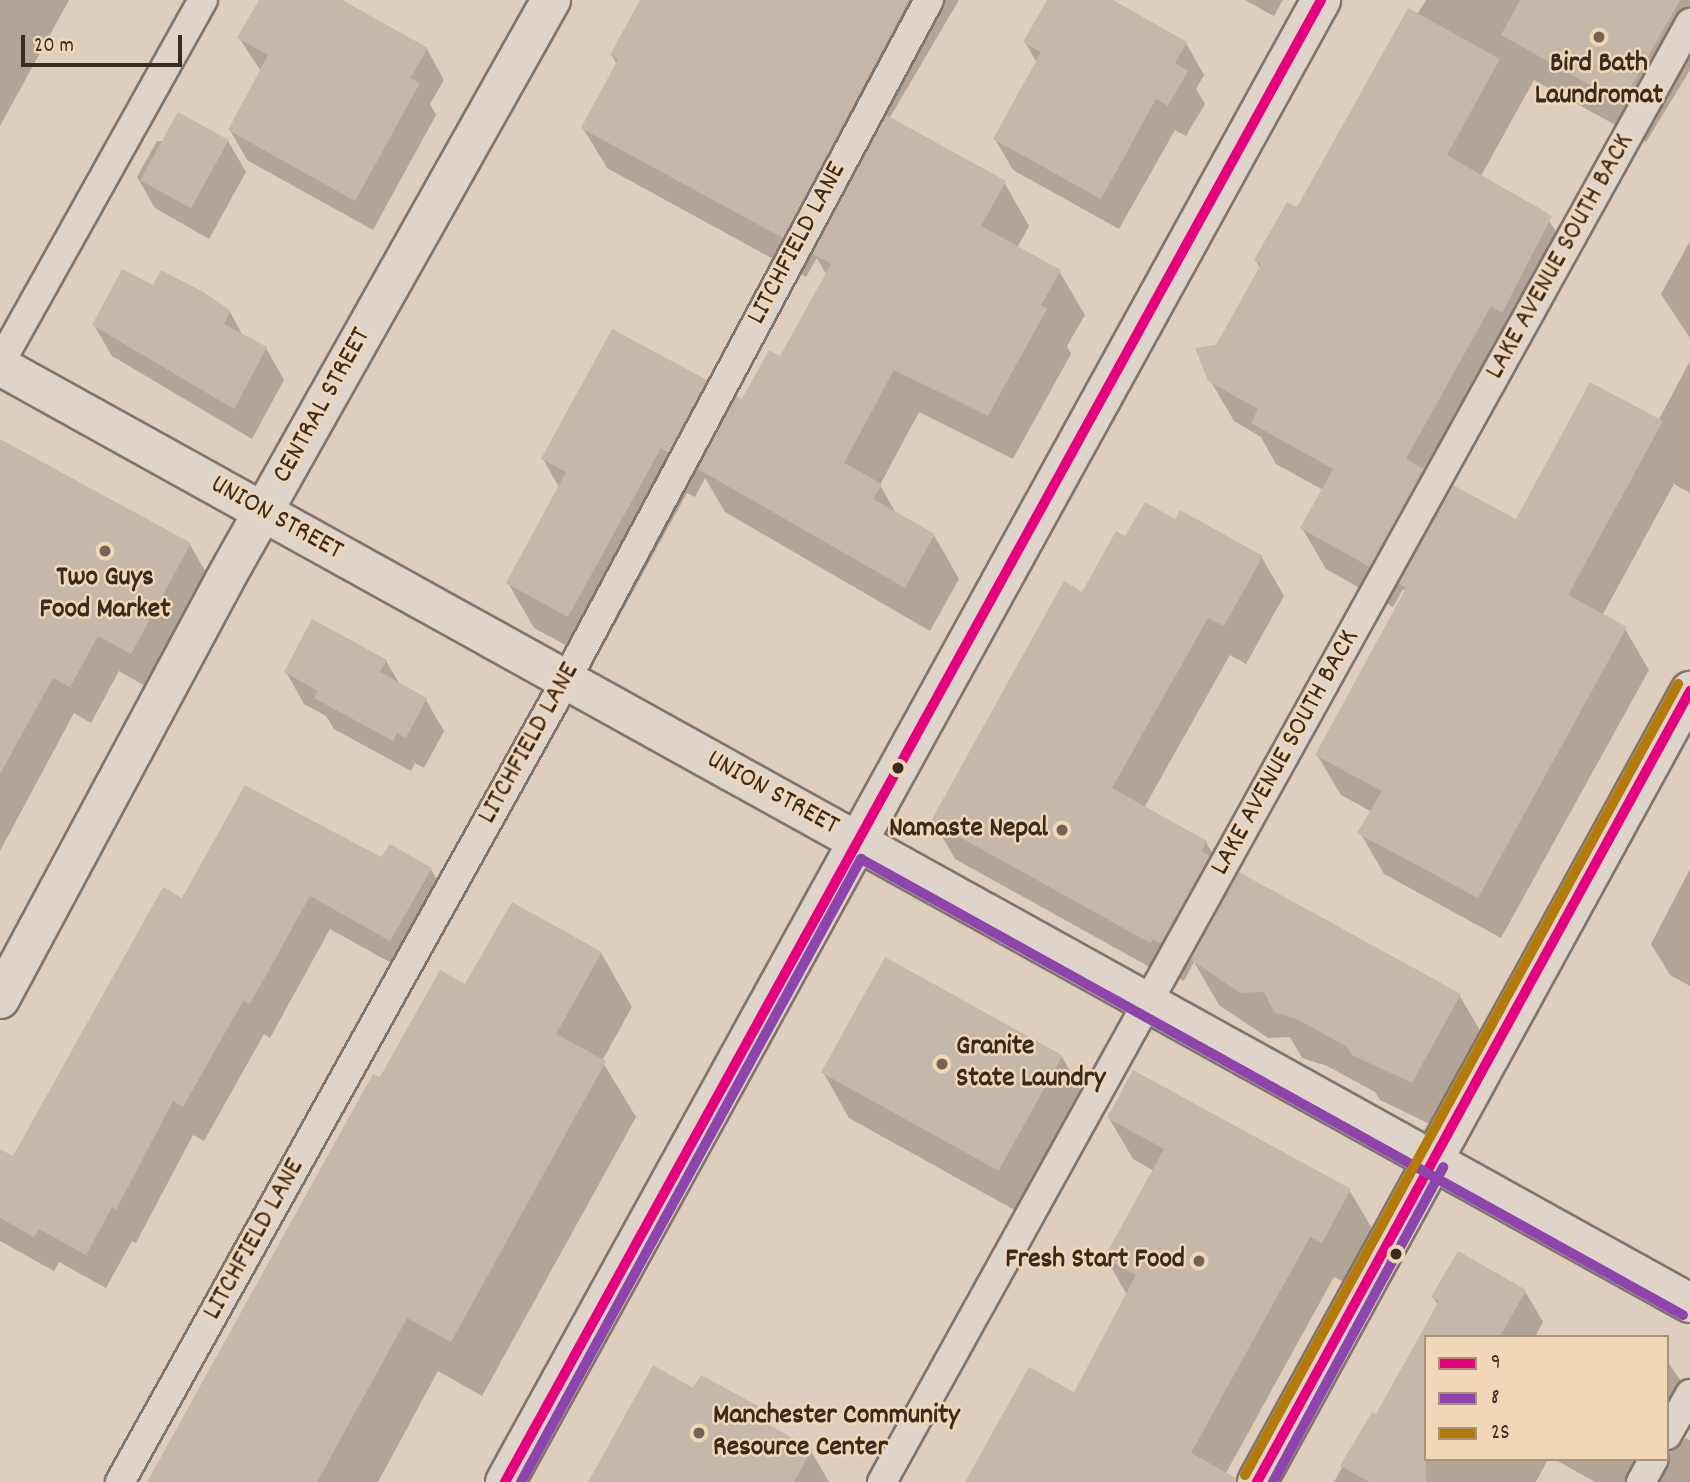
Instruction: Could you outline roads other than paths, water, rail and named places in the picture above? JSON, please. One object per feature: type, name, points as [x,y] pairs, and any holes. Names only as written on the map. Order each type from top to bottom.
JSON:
[{"type":"street","name":"CENTRAL STREET","points":[[0,999],[264,512],[551,0]]},
{"type":"street","points":[[505,1482],[855,840],[1321,0]]},
{"type":"street","name":"UNION STREET","points":[[0,364],[1690,1303]]},
{"type":"street","points":[[1257,1482],[1690,691]]},
{"type":"lane","points":[[0,364],[203,0]]},
{"type":"lane","name":"LITCHFIELD LANE","points":[[120,1482],[566,680],[929,0]]},
{"type":"lane","name":"LAKE AVENUE SOUTH BACK","points":[[882,1482],[1690,23]]},
{"type":"lane","points":[[1669,1431],[1690,1394]]},
{"type":"lane","points":[[1641,1482],[1653,1461]]},
{"type":"place","name":"Bird Bath Laundromat","points":[[1599,37]]},
{"type":"place","name":"Two Guys Food Market","points":[[105,551]]},
{"type":"place","name":"Namaste Nepal","points":[[1062,830]]},
{"type":"place","name":"Granite State Laundry","points":[[942,1064]]},
{"type":"place","name":"Fresh Start Food","points":[[1199,1261]]},
{"type":"place","name":"Manchester Community Resource Center","points":[[699,1433]]}]
